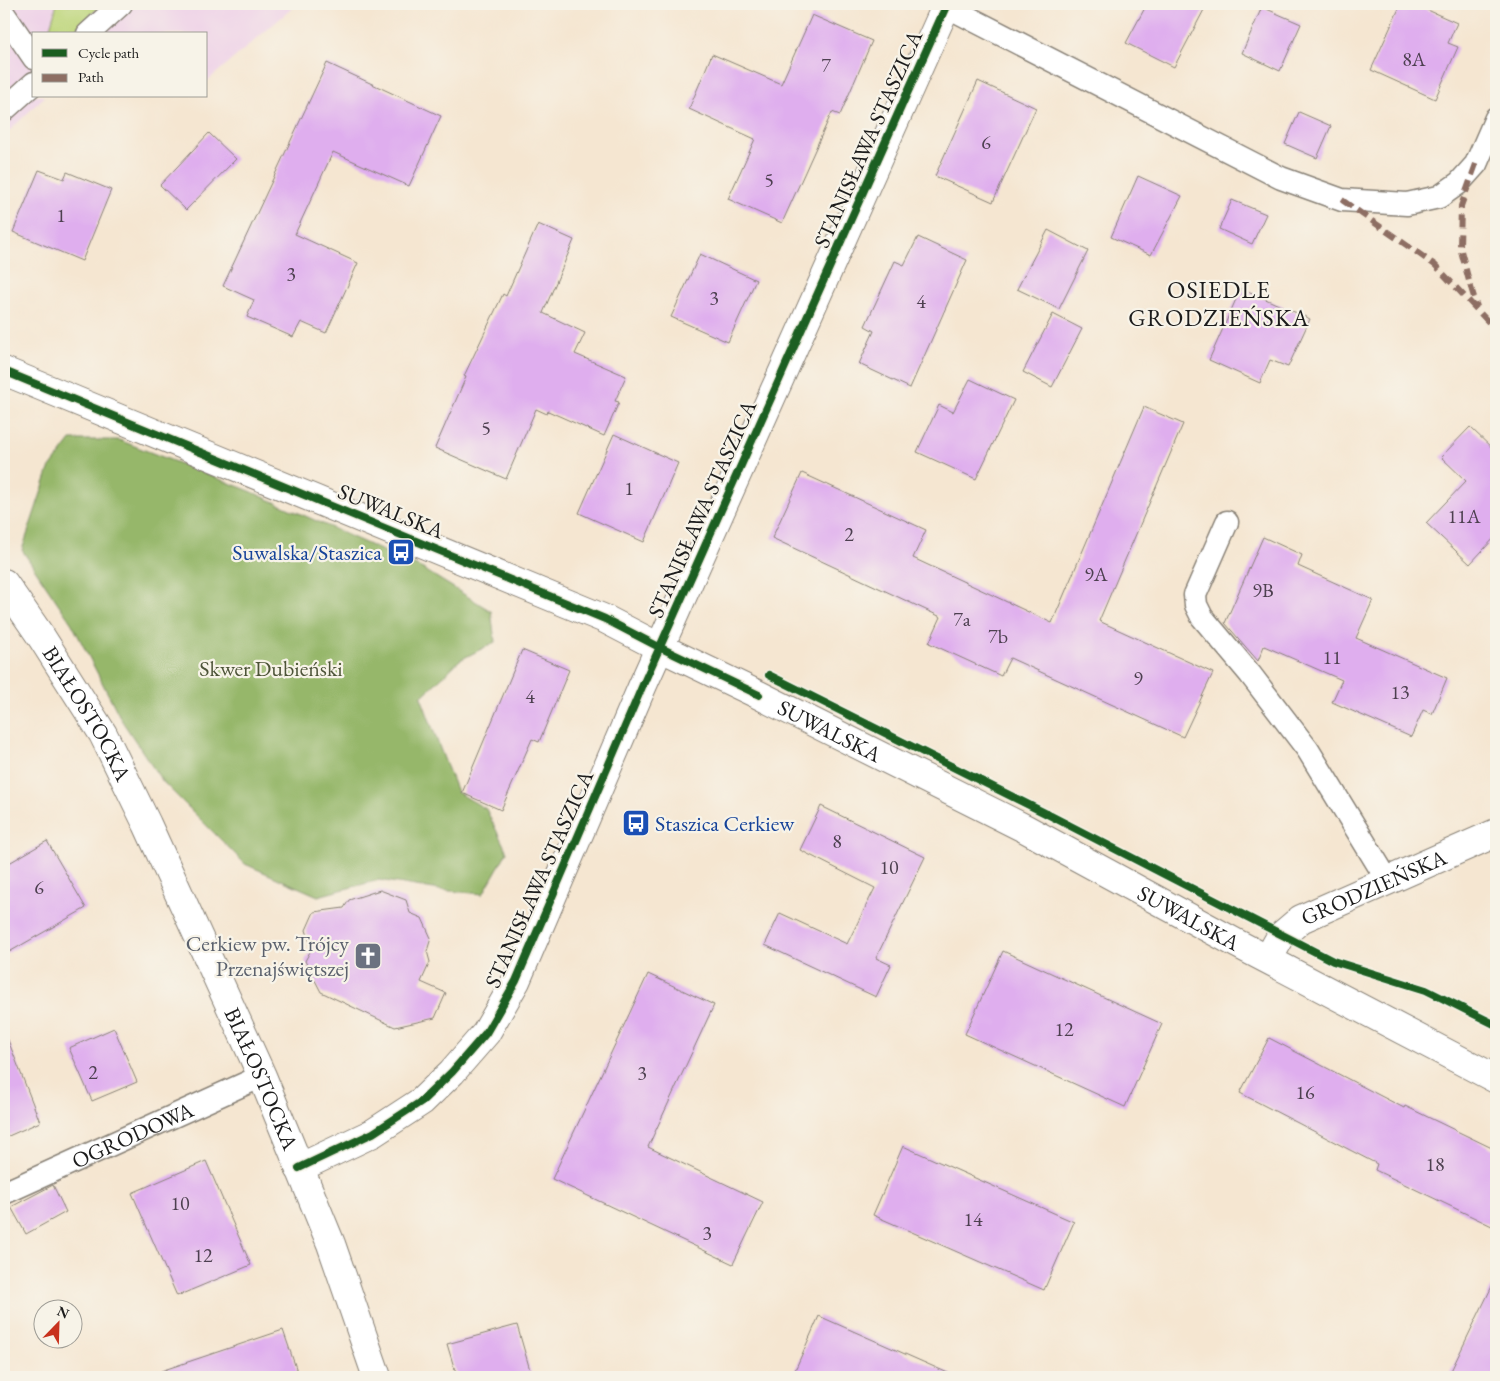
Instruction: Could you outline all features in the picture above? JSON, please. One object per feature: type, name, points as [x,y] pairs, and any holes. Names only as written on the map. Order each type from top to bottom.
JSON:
[{"type":"street","name":"STANISŁAWA STASZICA","points":[[299,1168],[373,1133],[422,1102],[452,1072],[486,1033],[516,981],[659,647],[947,5]]},
{"type":"street","name":"SUWALSKA","points":[[4,372],[605,619],[1026,829],[1496,1079]]},
{"type":"street","name":"BIAŁOSTOCKA","points":[[4,583],[42,638],[103,734],[147,824],[262,1076],[331,1244],[377,1377]]},
{"type":"street","name":"GRODZIEŃSKA","points":[[1268,959],[1281,936],[1301,919],[1496,833]]},
{"type":"lane","points":[[90,32],[121,4]]},
{"type":"lane","points":[[947,5],[1281,178],[1342,200],[1407,204],[1439,197],[1459,182],[1476,164],[1496,118]]},
{"type":"lane","points":[[4,14],[32,55]]},
{"type":"lane","points":[[4,110],[32,85]]},
{"type":"lane","points":[[1227,522],[1195,595],[1196,605],[1202,617],[1250,674],[1308,750],[1388,881]]},
{"type":"lane","name":"OGRODOWA","points":[[4,1193],[262,1076]]},
{"type":"shaded area","points":[[4,4],[297,4],[208,80],[208,32],[32,32],[32,98],[43,98],[4,136]]},
{"type":"green space","points":[[57,4],[103,4],[72,32],[49,32]]},
{"type":"green space","name":"Skwer Dubieński","points":[[71,440],[119,440],[250,491],[423,569],[491,611],[495,642],[460,660],[421,697],[457,792],[486,809],[507,852],[483,894],[440,890],[379,880],[318,896],[245,864],[162,781],[122,721],[72,624],[22,550],[49,469]]},
{"type":"building","points":[[1147,4],[1207,4],[1174,67],[1126,43]]},
{"type":"building","points":[[1401,4],[1414,4],[1457,23],[1448,43],[1458,47],[1435,99],[1371,70]]},
{"type":"building","points":[[1262,7],[1301,24],[1280,71],[1242,53]]},
{"type":"building","points":[[812,15],[872,41],[840,115],[832,112],[782,223],[728,199],[755,139],[689,109],[712,54],[781,84]]},
{"type":"building","points":[[327,63],[441,116],[409,186],[333,152],[295,234],[358,263],[326,333],[301,322],[293,337],[247,317],[254,300],[223,286]]},
{"type":"building","points":[[978,81],[1036,108],[993,202],[935,176]]},
{"type":"building","points":[[1299,112],[1331,126],[1317,158],[1285,144]]},
{"type":"building","points":[[209,133],[236,159],[186,210],[160,185]]},
{"type":"building","points":[[39,170],[64,179],[67,172],[111,190],[82,261],[13,232]]},
{"type":"building","points":[[1138,176],[1182,196],[1151,255],[1111,237]]},
{"type":"building","points":[[1232,200],[1266,214],[1252,244],[1219,229]]},
{"type":"building","points":[[538,224],[574,240],[543,313],[585,333],[575,354],[626,376],[615,401],[619,402],[604,436],[548,411],[547,414],[536,409],[506,479],[435,448],[466,377],[464,376],[503,294],[506,296]]},
{"type":"building","points":[[1048,230],[1088,251],[1059,309],[1017,289]]},
{"type":"building","points":[[918,237],[967,260],[910,388],[859,364],[874,331],[865,326],[895,261],[904,265]]},
{"type":"building","points":[[700,254],[756,280],[728,342],[671,317]]},
{"type":"building","points":[[1241,288],[1310,319],[1288,367],[1270,360],[1260,383],[1209,360]]},
{"type":"building","points":[[1053,314],[1082,329],[1052,387],[1023,372]]},
{"type":"building","points":[[970,379],[1014,400],[976,479],[917,452],[939,405],[953,412]]},
{"type":"building","points":[[1144,407],[1183,424],[1099,621],[1213,673],[1183,737],[1010,658],[1001,676],[929,643],[941,617],[772,538],[802,473],[926,530],[913,558],[1052,623]]},
{"type":"building","points":[[1470,427],[1496,450],[1496,536],[1470,564],[1426,523],[1466,481],[1441,457]]},
{"type":"building","points":[[614,434],[678,463],[644,542],[579,513]]},
{"type":"building","points":[[1263,537],[1302,555],[1298,566],[1373,600],[1356,638],[1447,678],[1432,714],[1423,710],[1411,737],[1332,702],[1342,680],[1264,646],[1258,661],[1225,623]]},
{"type":"building","points":[[522,650],[569,670],[539,742],[532,739],[501,810],[462,793]]},
{"type":"building","points":[[821,806],[925,857],[876,958],[891,965],[876,997],[765,945],[780,913],[847,944],[875,888],[800,850]]},
{"type":"building","points":[[47,841],[86,908],[4,955],[4,866]]},
{"type":"building","name":"Cerkiew pw. Trójcy Przenajświętszej","points":[[380,890],[406,900],[410,913],[422,918],[431,938],[427,951],[430,962],[421,982],[446,993],[435,1018],[395,1027],[321,992],[305,961],[312,948],[306,930],[314,912],[344,908],[349,900]]},
{"type":"building","points":[[1003,951],[1162,1024],[1125,1107],[965,1034]]},
{"type":"building","points":[[648,974],[714,1005],[648,1147],[763,1202],[733,1264],[552,1179]]},
{"type":"building","points":[[114,1028],[137,1082],[92,1101],[69,1048]]},
{"type":"building","points":[[4,1035],[6,1035],[40,1122],[4,1138]]},
{"type":"building","points":[[1269,1038],[1404,1108],[1405,1106],[1496,1150],[1496,1228],[1375,1170],[1377,1164],[1240,1093]]},
{"type":"building","points":[[903,1146],[1074,1222],[1044,1290],[873,1215]]},
{"type":"building","points":[[206,1161],[251,1265],[177,1296],[132,1193]]},
{"type":"building","points":[[53,1185],[66,1212],[26,1234],[11,1207]]},
{"type":"building","points":[[1496,1278],[1496,1377],[1448,1377]]},
{"type":"building","points":[[819,1316],[957,1377],[792,1377]]},
{"type":"building","points":[[517,1325],[532,1377],[457,1377],[447,1344]]},
{"type":"building","points":[[283,1330],[299,1377],[162,1377],[161,1371]]},
{"type":"marked path","points":[[1476,164],[1461,206],[1460,247],[1477,307]]},
{"type":"marked path","points":[[1342,200],[1435,265],[1496,330]]},
{"type":"cycle path","points":[[299,1168],[373,1133],[422,1101],[452,1072],[486,1033],[516,981],[642,687],[947,4]]},
{"type":"cycle path","points":[[4,371],[605,619],[759,695]]},
{"type":"cycle path","points":[[769,675],[1051,816],[1333,961],[1426,990],[1496,1025]]},
{"type":"place","name":"Suwalska/Staszica","points":[[401,552]]},
{"type":"place","name":"Staszica Cerkiew","points":[[636,823]]},
{"type":"place","name":"Cerkiew pw. Trójcy Przenajświętszej","points":[[368,956]]},
{"type":"district","name":"OSIEDLE GRODZIEŃSKA","points":[[1219,303]]}]
